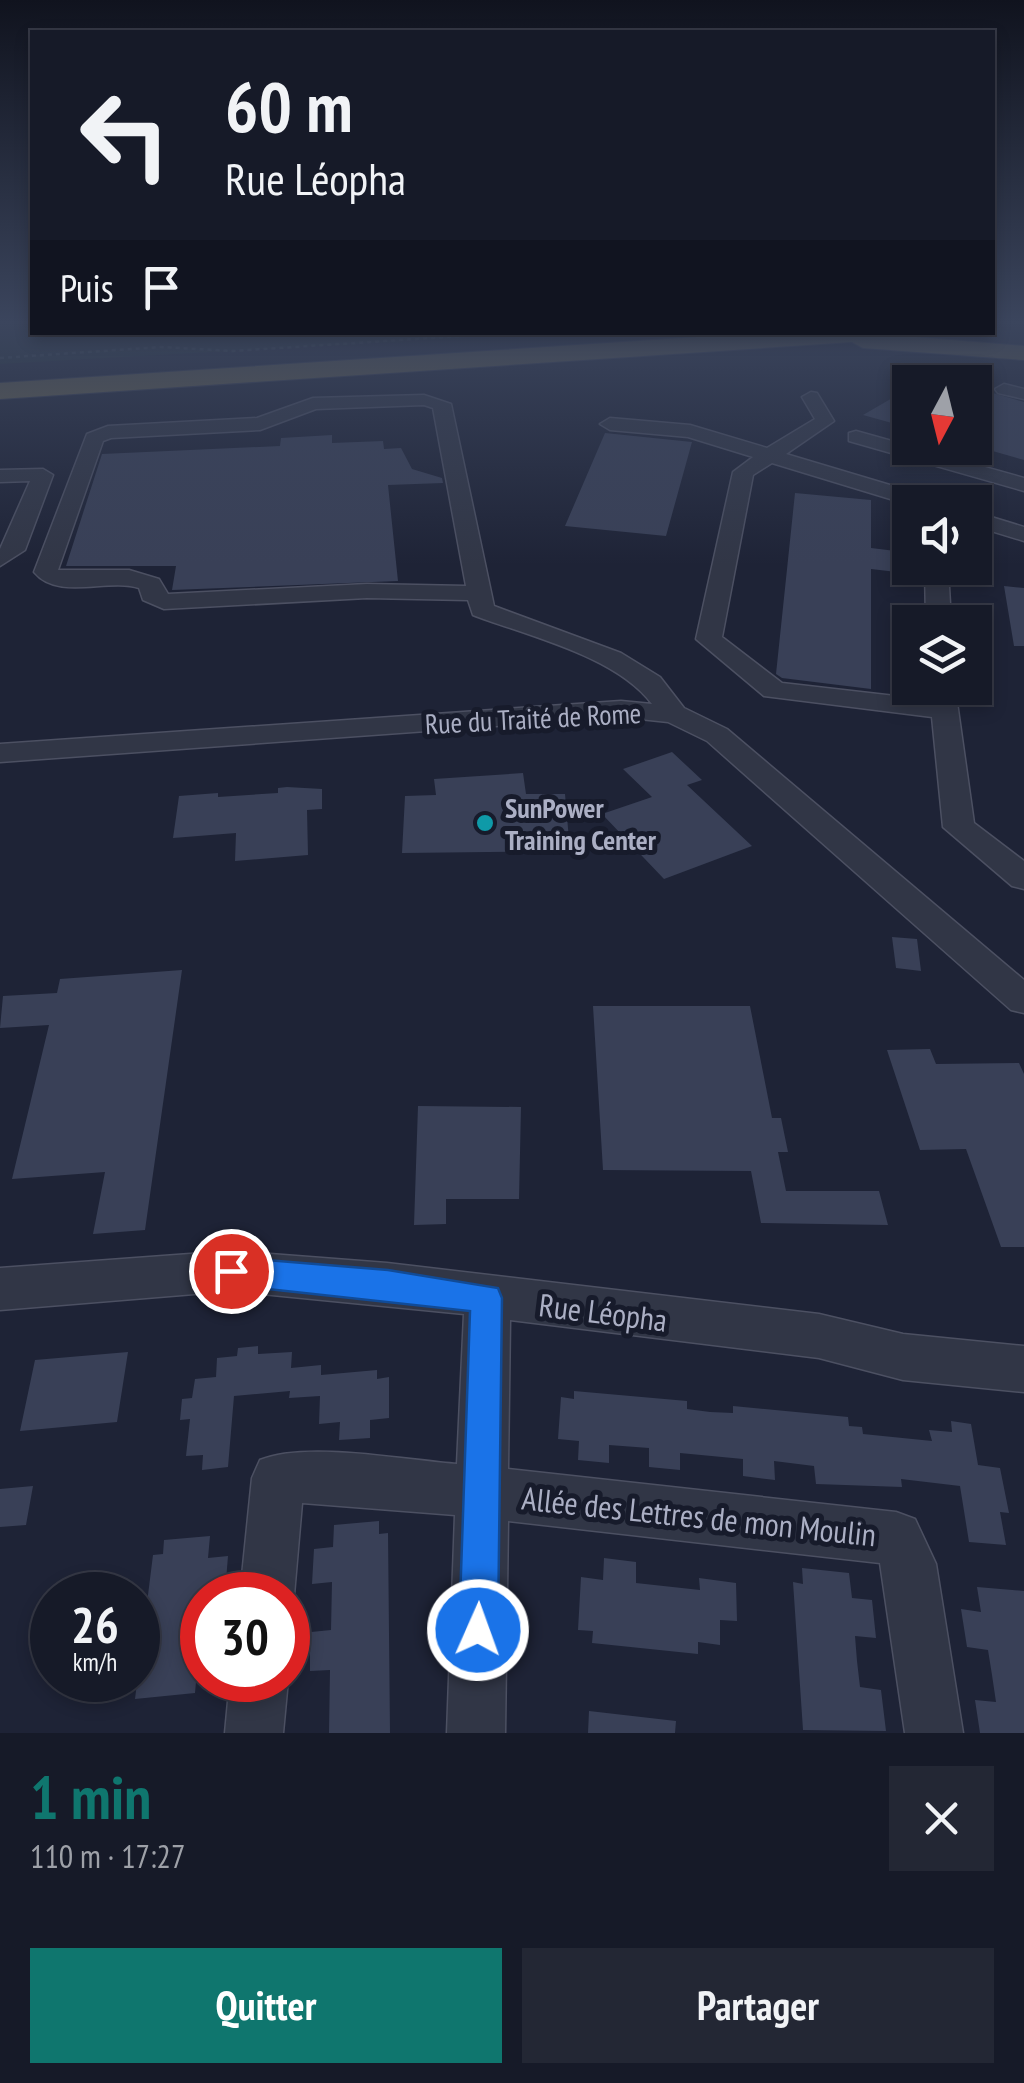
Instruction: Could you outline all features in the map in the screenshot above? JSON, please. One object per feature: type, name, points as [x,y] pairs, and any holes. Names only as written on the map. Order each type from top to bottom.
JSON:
[{"type":"street","points":[[344,403],[313,404],[260,424],[108,432],[94,438],[46,572],[55,579],[128,577],[151,584],[152,594],[164,602],[367,592],[479,594]]},
{"type":"street","points":[[437,403],[442,404],[482,610],[612,659],[650,684],[674,714]]},
{"type":"street","points":[[814,403],[825,421],[743,472],[709,640],[774,690],[892,696]]},
{"type":"street","points":[[610,424],[690,431],[892,493]]},
{"type":"street","points":[[856,437],[1024,486]]},
{"type":"street","points":[[0,476],[43,475],[14,550],[0,559]]},
{"type":"street","points":[[992,524],[1024,534]]},
{"type":"street","points":[[945,705],[960,827],[1024,878]]},
{"type":"street","name":"Rue du Traité de Rome","points":[[0,753],[620,708],[674,714],[718,735],[1024,1000]]},
{"type":"street","name":"Rue Léopha","points":[[0,1289],[231,1271],[388,1284],[819,1336],[902,1357],[1024,1370]]},
{"type":"street","points":[[476,1733],[486,1298]]},
{"type":"street","points":[[269,1572],[278,1478],[306,1476],[482,1492]]},
{"type":"street","name":"Allée des Lettres de mon Moulin","points":[[482,1492],[896,1538],[909,1564],[934,1733]]},
{"type":"street","points":[[254,1733],[257,1702]]},
{"type":"building","points":[[884,403],[892,403],[892,423],[863,415]]},
{"type":"building","points":[[992,403],[1024,403],[1024,460],[992,451]]},
{"type":"building","points":[[605,433],[692,442],[666,536],[565,526]]},
{"type":"building","points":[[332,435],[332,443],[383,441],[384,449],[401,448],[412,469],[442,478],[443,483],[388,485],[398,581],[172,590],[176,566],[66,566],[102,454],[280,446],[281,438]]},
{"type":"building","points":[[795,493],[871,500],[871,548],[892,551],[892,571],[871,569],[871,689],[782,678],[776,674]]},
{"type":"building","points":[[1004,586],[1024,588],[1024,646],[1014,646]]},
{"type":"building","points":[[672,752],[702,780],[687,785],[752,846],[664,879],[602,814],[652,797],[623,769]]},
{"type":"building","name":"SunPower Training Center","points":[[523,773],[526,794],[565,794],[570,851],[402,853],[405,796],[436,795],[434,779]]},
{"type":"building","points":[[278,788],[322,789],[322,809],[307,810],[308,855],[235,861],[236,833],[173,838],[179,796],[278,793]]},
{"type":"building","points":[[892,937],[917,939],[921,971],[896,968]]},
{"type":"building","points":[[182,970],[145,1230],[93,1234],[105,1172],[12,1179],[49,1025],[0,1028],[3,996],[57,993],[60,979]]},
{"type":"building","points":[[593,1006],[750,1006],[772,1118],[781,1118],[788,1152],[778,1152],[786,1191],[879,1191],[888,1225],[761,1223],[751,1171],[603,1170]]},
{"type":"building","points":[[930,1049],[936,1064],[1019,1063],[1024,1074],[1024,1247],[1001,1247],[966,1149],[920,1150],[887,1050]]},
{"type":"building","points":[[418,1106],[521,1107],[519,1199],[446,1199],[446,1224],[414,1225]]},
{"type":"building","points":[[258,1346],[258,1354],[292,1352],[291,1368],[321,1365],[321,1375],[377,1370],[377,1379],[389,1377],[389,1418],[370,1420],[370,1438],[339,1440],[340,1422],[319,1424],[320,1396],[289,1398],[290,1391],[234,1396],[228,1467],[202,1470],[203,1455],[186,1456],[190,1419],[180,1420],[182,1399],[192,1398],[195,1379],[216,1377],[217,1358],[237,1356],[238,1348]]},
{"type":"building","points":[[128,1352],[117,1422],[20,1431],[35,1360]]},
{"type":"building","points":[[574,1391],[687,1401],[687,1409],[710,1412],[733,1413],[733,1406],[848,1417],[849,1426],[862,1427],[863,1434],[932,1441],[929,1430],[952,1432],[951,1421],[971,1424],[978,1465],[1000,1468],[1009,1513],[1000,1512],[1006,1545],[969,1542],[960,1486],[901,1479],[902,1487],[816,1484],[814,1466],[774,1461],[775,1480],[743,1476],[743,1459],[680,1453],[680,1470],[649,1467],[649,1448],[609,1445],[609,1463],[578,1460],[579,1441],[558,1439],[561,1397],[574,1399]]},
{"type":"building","points":[[33,1486],[26,1525],[0,1527],[0,1489]]},
{"type":"building","points":[[379,1521],[379,1534],[388,1533],[390,1733],[329,1733],[330,1670],[310,1671],[311,1632],[331,1630],[332,1582],[312,1584],[314,1549],[333,1547],[334,1525]]},
{"type":"building","points":[[210,1536],[208,1558],[228,1556],[227,1572],[180,1572],[180,1694],[160,1696],[160,1572],[151,1572],[153,1555],[163,1554],[164,1540]]},
{"type":"building","points":[[604,1558],[636,1562],[636,1583],[700,1590],[699,1578],[736,1583],[737,1621],[720,1620],[720,1645],[698,1642],[698,1654],[592,1643],[593,1631],[578,1630],[581,1577],[603,1580]]},
{"type":"building","points":[[802,1568],[849,1573],[852,1598],[872,1600],[876,1638],[855,1636],[857,1661],[860,1687],[881,1690],[886,1731],[803,1730],[793,1582],[803,1584]]},
{"type":"building","points":[[977,1587],[1024,1591],[1024,1733],[980,1733],[975,1700],[996,1702],[988,1650],[967,1647],[961,1609],[981,1612]]},
{"type":"building","points":[[589,1711],[676,1721],[675,1733],[588,1733]]},
{"type":"place","name":"SunPower Training Center","points":[[485,823]]},
{"type":"route","points":[[231,1271],[388,1284],[486,1298],[478,1630]]}]
